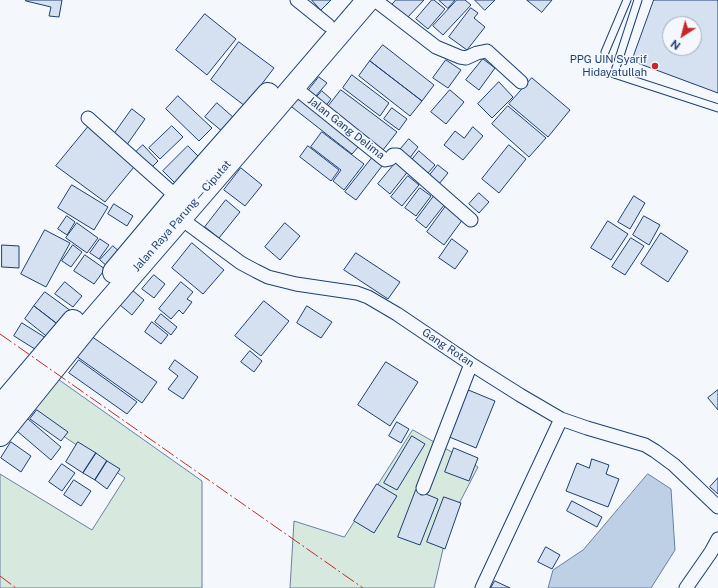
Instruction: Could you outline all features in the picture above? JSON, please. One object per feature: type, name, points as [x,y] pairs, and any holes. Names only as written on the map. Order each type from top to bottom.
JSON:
[{"type":"highway","name":"Jalan Raya Parung—Ciputat","points":[[0,408],[175,208],[328,25],[351,0]]},
{"type":"highway","name":"Jalan Raya Parung—Ciputat","points":[[0,435],[91,322],[175,208],[294,87],[368,0]]},
{"type":"street","points":[[297,0],[328,25]]},
{"type":"street","points":[[375,0],[436,47],[466,58],[477,53],[487,51],[522,82]]},
{"type":"street","name":"Jalan Gang Delima","points":[[294,87],[385,160],[390,159],[393,155],[397,155],[471,220]]},
{"type":"street","name":"Gang Rotan","points":[[88,118],[175,208],[242,263],[268,277],[296,284],[357,293],[368,298],[397,314],[471,364],[561,419],[645,445],[666,458],[718,507]]},
{"type":"street","points":[[423,488],[471,364]]},
{"type":"street","points":[[482,588],[561,419]]},
{"type":"street","points":[[686,588],[711,552],[718,539]]},
{"type":"lane","points":[[605,52],[627,0]]},
{"type":"lane","points":[[638,0],[614,74],[718,108]]},
{"type":"shaded area","points":[[55,377],[202,481],[202,588],[0,588],[0,474],[92,530],[125,478],[28,412]]},
{"type":"shaded area","points":[[413,430],[478,467],[449,523],[434,588],[290,588],[294,521],[344,537]]},
{"type":"water","points":[[648,474],[671,489],[675,550],[651,588],[548,588],[553,570],[583,550]]},
{"type":"building","points":[[26,0],[62,0],[59,17],[49,16],[51,7]]},
{"type":"building","points":[[312,0],[331,0],[321,10]]},
{"type":"building","points":[[396,0],[424,0],[406,19],[391,6]]},
{"type":"building","points":[[432,0],[445,9],[428,29],[416,19]]},
{"type":"building","points":[[439,0],[455,0],[448,8]]},
{"type":"building","points":[[457,0],[465,0],[471,5],[443,35],[433,26]]},
{"type":"building","points":[[475,0],[495,0],[485,10]]},
{"type":"building","points":[[527,0],[552,0],[542,12]]},
{"type":"building","points":[[654,0],[718,0],[718,93],[632,61]]},
{"type":"building","points":[[471,8],[478,13],[474,18],[485,27],[467,50],[449,37]]},
{"type":"building","points":[[205,14],[236,39],[207,75],[176,50]]},
{"type":"building","points":[[239,42],[274,68],[245,106],[211,80]]},
{"type":"building","points":[[383,45],[434,85],[422,101],[370,61]]},
{"type":"building","points":[[483,59],[495,68],[479,90],[466,80]]},
{"type":"building","points":[[446,60],[461,70],[448,88],[433,78]]},
{"type":"building","points":[[370,61],[422,101],[410,116],[359,76]]},
{"type":"building","points":[[352,75],[389,103],[380,116],[343,88]]},
{"type":"building","points":[[319,77],[327,83],[315,97],[308,91]]},
{"type":"building","points":[[532,78],[570,110],[548,137],[509,104]]},
{"type":"building","points":[[499,82],[513,97],[492,118],[478,104]]},
{"type":"building","points":[[341,90],[397,132],[383,150],[327,108]]},
{"type":"building","points":[[450,90],[464,102],[446,124],[431,112]]},
{"type":"building","points":[[322,91],[331,99],[325,107],[315,99]]},
{"type":"building","points":[[178,96],[212,128],[199,141],[166,109]]},
{"type":"building","points":[[295,96],[359,146],[352,154],[288,104]]},
{"type":"building","points":[[217,103],[234,118],[223,132],[205,117]]},
{"type":"building","points":[[508,106],[546,138],[529,157],[492,124]]},
{"type":"building","points":[[392,108],[407,119],[399,130],[384,119]]},
{"type":"building","points":[[132,109],[145,119],[126,146],[112,137]]},
{"type":"building","points":[[172,126],[183,137],[160,159],[149,148]]},
{"type":"building","points":[[88,127],[134,167],[105,202],[56,166]]},
{"type":"building","points":[[473,127],[483,136],[463,160],[444,145],[455,131],[464,138]]},
{"type":"building","points":[[322,132],[364,164],[344,190],[333,181],[341,170],[311,147]]},
{"type":"building","points":[[409,139],[418,147],[409,159],[399,151]]},
{"type":"building","points":[[143,145],[158,161],[150,169],[134,154]]},
{"type":"building","points":[[509,145],[526,159],[499,193],[482,179]]},
{"type":"building","points":[[188,146],[200,158],[175,183],[163,171]]},
{"type":"building","points":[[308,146],[339,170],[331,181],[300,157]]},
{"type":"building","points":[[419,151],[435,165],[428,173],[412,160]]},
{"type":"building","points":[[372,158],[382,166],[356,200],[345,192]]},
{"type":"building","points":[[397,161],[409,170],[390,194],[378,184]]},
{"type":"building","points":[[438,165],[448,173],[439,184],[429,176]]},
{"type":"building","points":[[241,168],[262,185],[245,206],[224,190]]},
{"type":"building","points":[[408,176],[419,185],[402,206],[391,197]]},
{"type":"building","points":[[72,185],[108,207],[94,230],[58,208]]},
{"type":"building","points":[[420,188],[431,196],[416,216],[405,208]]},
{"type":"building","points":[[479,193],[489,202],[479,213],[469,204]]},
{"type":"building","points":[[434,196],[445,204],[426,228],[416,220]]},
{"type":"building","points":[[634,196],[645,203],[630,229],[618,222]]},
{"type":"building","points":[[226,200],[240,212],[219,238],[205,227]]},
{"type":"building","points":[[114,204],[133,216],[127,226],[108,214]]},
{"type":"building","points":[[446,206],[463,219],[444,245],[427,232]]},
{"type":"building","points":[[67,216],[75,222],[67,235],[58,229]]},
{"type":"building","points":[[644,216],[660,225],[649,245],[633,235]]},
{"type":"building","points":[[608,221],[628,234],[611,260],[591,248]]},
{"type":"building","points":[[77,223],[98,238],[87,253],[66,238]]},
{"type":"building","points":[[285,223],[300,236],[280,260],[265,247]]},
{"type":"building","points":[[45,230],[70,243],[46,287],[21,274]]},
{"type":"building","points":[[661,233],[688,251],[668,282],[641,264]]},
{"type":"building","points":[[631,238],[644,246],[625,275],[612,267]]},
{"type":"building","points":[[100,239],[109,245],[99,259],[90,253]]},
{"type":"building","points":[[452,239],[468,251],[455,269],[439,258]]},
{"type":"building","points":[[192,243],[224,270],[203,294],[172,268]]},
{"type":"building","points":[[2,245],[19,246],[19,268],[2,267]]},
{"type":"building","points":[[73,245],[82,252],[71,267],[62,261]]},
{"type":"building","points":[[113,246],[121,253],[108,267],[100,260]]},
{"type":"building","points":[[356,253],[400,282],[388,299],[344,270]]},
{"type":"building","points":[[85,255],[105,269],[94,284],[74,271]]},
{"type":"building","points":[[154,275],[165,284],[154,298],[142,289]]},
{"type":"building","points":[[65,282],[82,296],[73,307],[55,294]]},
{"type":"building","points":[[181,282],[193,292],[187,299],[192,302],[183,314],[179,310],[171,319],[159,309]]},
{"type":"building","points":[[132,290],[144,300],[132,315],[120,305]]},
{"type":"building","points":[[45,292],[71,311],[60,326],[34,306]]},
{"type":"building","points":[[264,301],[289,321],[261,356],[235,336]]},
{"type":"building","points":[[34,306],[60,326],[50,339],[25,319]]},
{"type":"building","points":[[307,306],[332,322],[321,338],[297,323]]},
{"type":"building","points":[[161,314],[177,327],[171,335],[155,322]]},
{"type":"building","points":[[152,322],[168,335],[161,344],[145,332]]},
{"type":"building","points":[[22,323],[46,338],[38,351],[14,336]]},
{"type":"building","points":[[91,336],[157,382],[142,403],[76,356]]},
{"type":"building","points":[[250,351],[262,361],[254,372],[241,362]]},
{"type":"building","points":[[79,360],[137,402],[127,414],[69,373]]},
{"type":"building","points":[[175,360],[198,377],[183,399],[168,389],[178,376],[169,369]]},
{"type":"building","points":[[386,362],[418,382],[390,426],[358,405]]},
{"type":"building","points":[[466,389],[495,401],[476,448],[447,436]]},
{"type":"building","points":[[718,390],[718,410],[708,398]]},
{"type":"building","points":[[37,410],[68,432],[61,441],[30,419]]},
{"type":"building","points":[[28,419],[61,447],[51,460],[17,431]]},
{"type":"building","points":[[397,422],[409,429],[401,443],[389,436]]},
{"type":"building","points":[[412,436],[425,444],[397,490],[384,483]]},
{"type":"building","points":[[11,442],[31,456],[21,472],[1,458]]},
{"type":"building","points":[[78,442],[96,453],[83,473],[66,462]]},
{"type":"building","points":[[454,448],[478,458],[469,481],[445,472]]},
{"type":"building","points":[[96,453],[107,461],[95,480],[83,473]]},
{"type":"building","points":[[592,459],[609,465],[606,474],[619,479],[608,507],[566,491],[577,463],[589,468]]},
{"type":"building","points":[[107,461],[120,469],[107,489],[95,480]]},
{"type":"building","points":[[62,464],[75,473],[62,491],[49,482]]},
{"type":"building","points":[[718,478],[718,494],[710,487]]},
{"type":"building","points":[[74,480],[91,491],[81,506],[64,495]]},
{"type":"building","points":[[377,484],[397,496],[374,533],[354,521]]},
{"type":"building","points":[[416,490],[438,499],[420,545],[398,537]]},
{"type":"building","points":[[444,497],[461,503],[445,549],[427,542]]},
{"type":"building","points":[[572,501],[602,517],[597,527],[567,511]]},
{"type":"building","points":[[546,547],[560,555],[552,569],[538,562]]},
{"type":"building","points":[[495,581],[510,588],[491,588]]},
{"type":"power","points":[[0,334],[363,588]]},
{"type":"power","points":[[0,576],[16,588]]},
{"type":"place","name":"PPG UIN Syarif Hidayatullah","points":[[655,66]]}]
